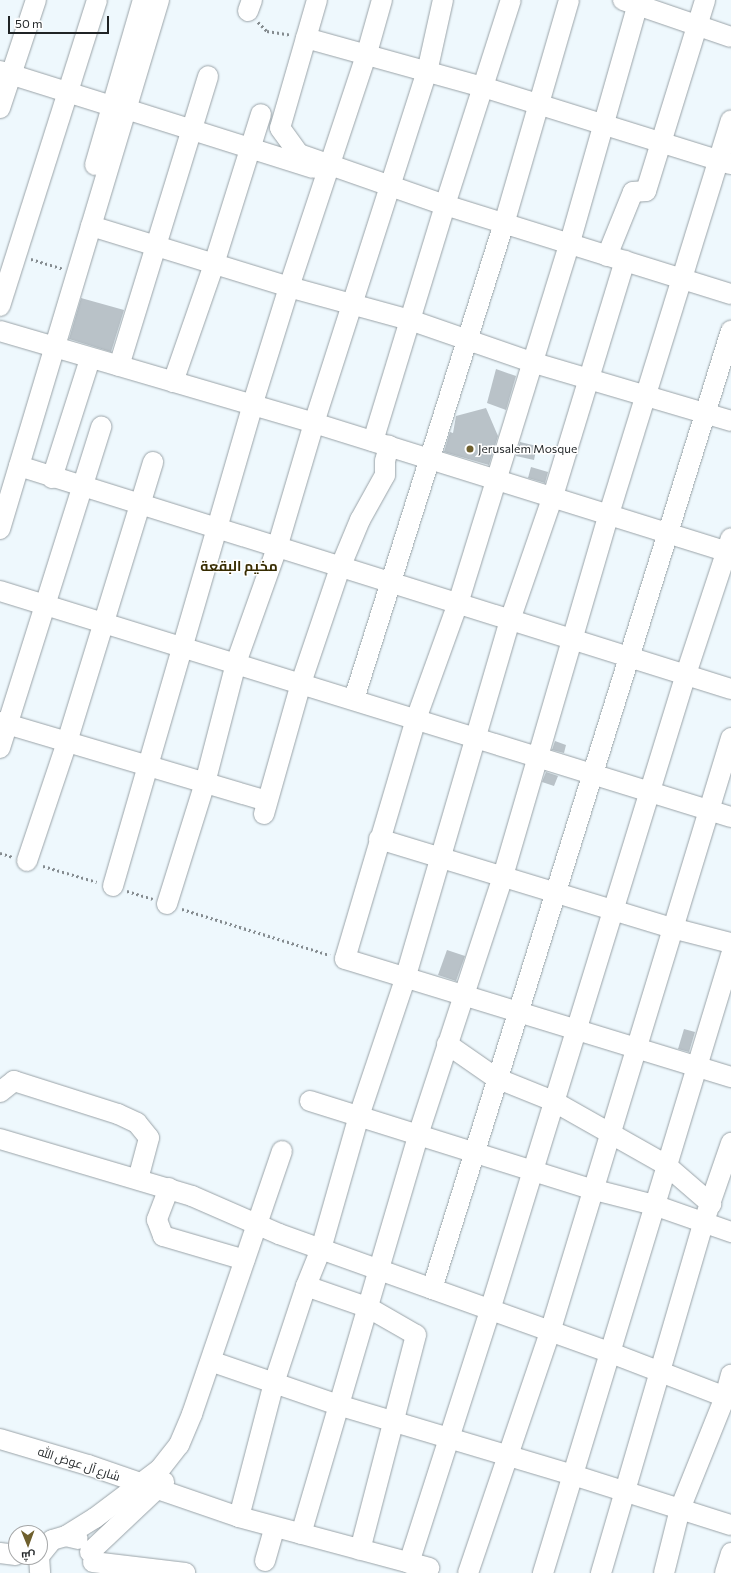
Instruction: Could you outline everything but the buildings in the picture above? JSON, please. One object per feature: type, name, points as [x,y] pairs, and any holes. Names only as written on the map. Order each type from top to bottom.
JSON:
[{"type":"street","points":[[0,108],[5,73],[36,0]]},
{"type":"street","points":[[0,306],[8,251],[69,92],[97,0]]},
{"type":"street","points":[[0,488],[91,226],[143,0]]},
{"type":"street","points":[[0,529],[20,466],[67,270],[119,107],[159,0]]},
{"type":"street","points":[[317,0],[280,128],[299,154],[330,168]]},
{"type":"street","points":[[113,886],[252,406],[289,287],[330,168],[367,53],[382,0]]},
{"type":"street","points":[[167,904],[205,783],[236,663],[277,548],[314,423],[427,72],[443,0]]},
{"type":"street","points":[[4,723],[205,783],[265,807],[300,683],[340,568],[360,520],[385,476],[385,461],[381,443],[410,320],[445,205],[511,0]]},
{"type":"street","points":[[354,698],[389,583],[431,459],[468,342],[569,0]]},
{"type":"street","points":[[239,1517],[274,1383],[306,1286],[321,1248],[359,1116],[405,979],[439,857],[477,739],[510,620],[553,496],[589,378],[616,258],[633,192],[646,191],[663,143],[696,26],[705,0]]},
{"type":"street","points":[[731,37],[696,26],[633,2],[604,127],[569,245],[495,479],[458,603],[416,719],[379,839],[345,959],[405,979],[731,1077]]},
{"type":"street","points":[[306,38],[367,53],[538,104],[604,127],[663,143],[724,163]]},
{"type":"street","points":[[5,73],[191,129],[251,149],[330,168],[569,245],[682,277],[731,294]]},
{"type":"street","points":[[119,366],[154,246],[208,76]]},
{"type":"street","points":[[173,382],[214,264],[261,114]]},
{"type":"street","points":[[301,1534],[338,1405],[369,1308],[418,1135],[503,876],[609,514],[682,277],[724,163],[731,120]]},
{"type":"street","points":[[91,226],[289,287],[410,320],[468,342],[646,396],[706,412],[731,421]]},
{"type":"street","points":[[0,332],[49,345],[381,443],[553,496],[669,534],[730,547],[686,674],[552,1101],[490,1310],[448,1437],[409,1563]]},
{"type":"street","points":[[432,1289],[496,1078],[628,657],[669,534],[731,332]]},
{"type":"street","points":[[52,478],[90,358]]},
{"type":"street","points":[[0,748],[4,723],[46,606],[100,427]]},
{"type":"street","points":[[27,861],[67,742],[153,462]]},
{"type":"street","points":[[20,466],[81,488],[458,603],[731,689]]},
{"type":"street","points":[[0,591],[300,683],[354,698],[537,758],[731,817]]},
{"type":"street","points":[[468,1573],[509,1457],[550,1332],[608,1133],[731,738]]},
{"type":"street","points":[[379,839],[672,928],[731,943]]},
{"type":"street","points":[[543,1573],[731,955]]},
{"type":"street","points":[[447,1044],[496,1078],[552,1101],[666,1165],[711,1204]]},
{"type":"street","points":[[0,1092],[14,1081],[118,1114],[137,1122],[149,1138],[138,1179]]},
{"type":"street","points":[[310,1101],[591,1189],[654,1205],[703,1224],[731,1232]]},
{"type":"street","points":[[0,1139],[170,1188],[215,1205],[262,1227],[611,1353],[728,1398]]},
{"type":"street","points":[[601,1573],[661,1372],[703,1224],[731,1143]]},
{"type":"street","points":[[48,1546],[52,1540],[66,1536],[149,1487],[186,1455],[220,1364],[262,1227],[282,1151]]},
{"type":"street","points":[[170,1188],[157,1220],[164,1236],[245,1260]]},
{"type":"street","points":[[91,1562],[172,1457],[185,1433],[245,1260],[262,1227]]},
{"type":"street","points":[[306,1286],[369,1308],[416,1335],[392,1420],[360,1550]]},
{"type":"street","points":[[220,1364],[338,1405],[573,1475],[731,1525]]},
{"type":"street","points":[[664,1573],[680,1509],[728,1398],[731,1375]]},
{"type":"street","name":"شارع آل عوض الله","points":[[0,1439],[88,1466],[239,1517],[429,1568]]},
{"type":"street","points":[[265,1562],[275,1527]]},
{"type":"street","points":[[66,1536],[80,1540],[91,1562]]},
{"type":"street","points":[[725,1573],[731,1553]]},
{"type":"street","points":[[91,1562],[185,1573]]},
{"type":"path","points":[[250,6],[266,30],[306,38]]},
{"type":"path","points":[[8,251],[67,270]]},
{"type":"place","name":"Jerusalem Mosque","points":[[470,449]]},
{"type":"district","name":"مخيم البقعة","points":[[239,566]]}]
